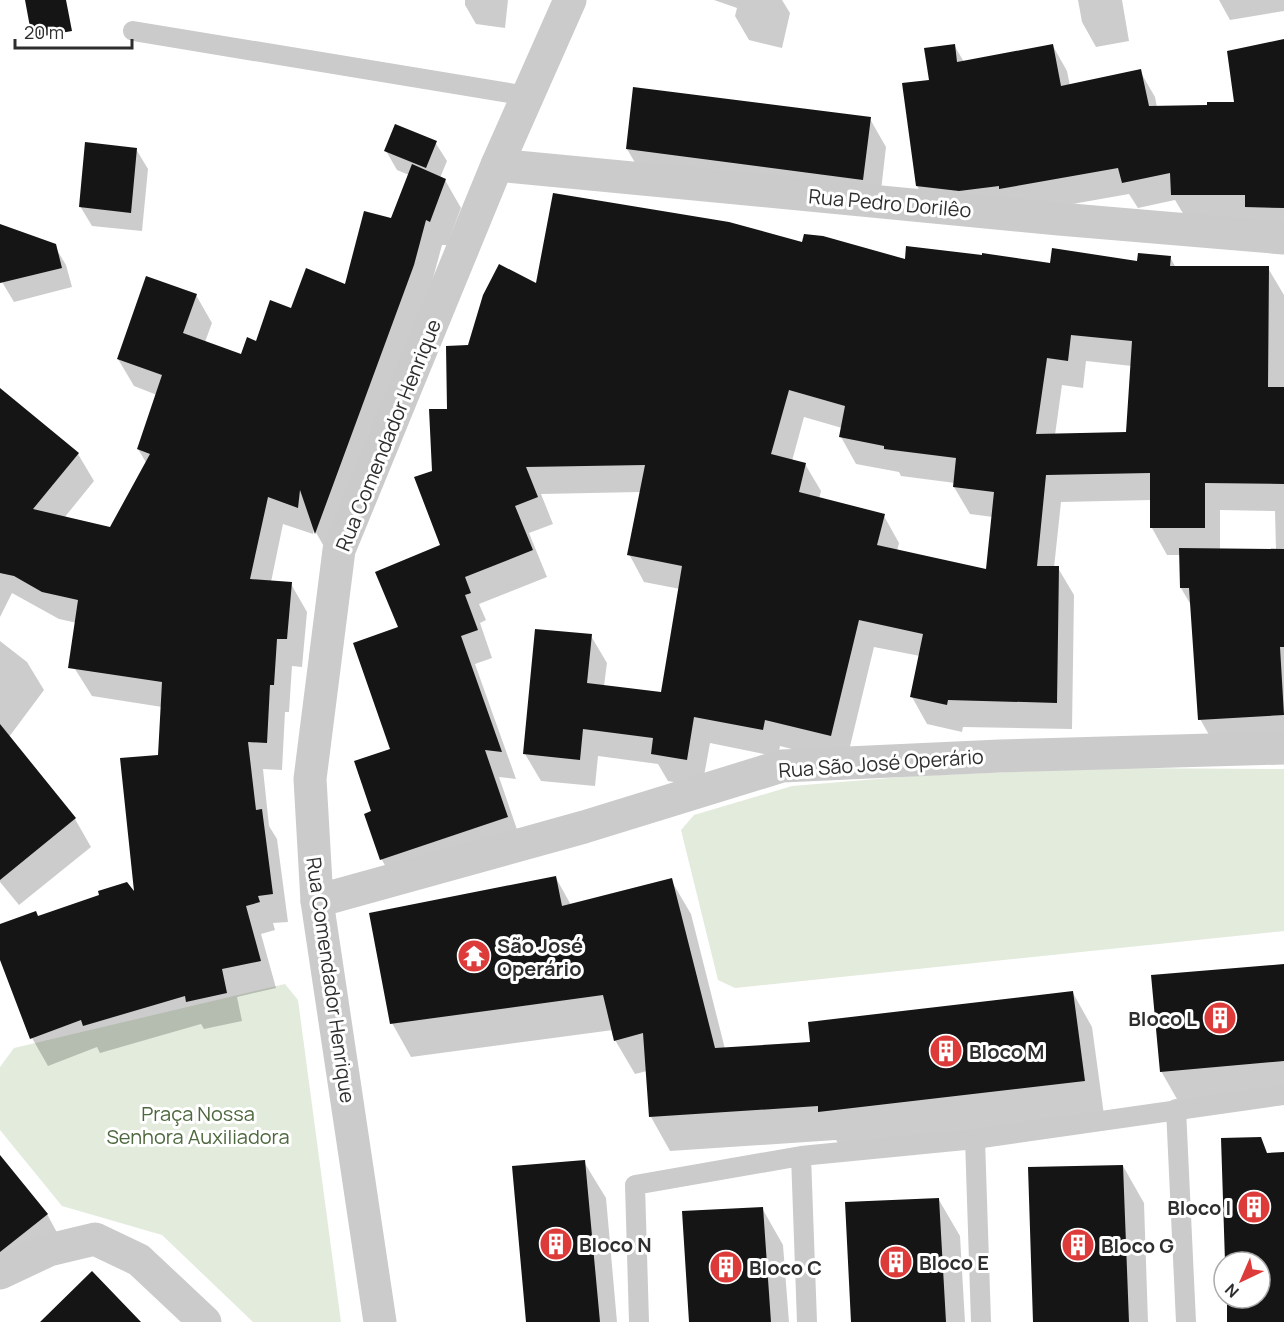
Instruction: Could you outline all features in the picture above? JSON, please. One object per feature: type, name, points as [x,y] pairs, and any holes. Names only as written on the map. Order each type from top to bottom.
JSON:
[{"type":"street","name":"Rua Comendador Henrique","points":[[380,1322],[316,900],[310,779],[339,550],[497,165],[570,0]]},
{"type":"street","name":"Rua Pedro Dorilêo","points":[[497,165],[1059,219],[1284,238]]},
{"type":"street","name":"Rua São José Operário","points":[[316,900],[584,827],[782,766],[1000,756],[1284,748]]},
{"type":"street","points":[[0,1273],[49,1250],[95,1239],[139,1260],[205,1322]]},
{"type":"lane","points":[[133,31],[527,96]]},
{"type":"lane","points":[[639,1322],[634,1185],[801,1156],[975,1139],[1284,1095]]},
{"type":"lane","points":[[1176,1109],[1186,1322]]},
{"type":"lane","points":[[975,1139],[981,1322]]},
{"type":"lane","points":[[801,1156],[807,1322]]},
{"type":"green space","points":[[1110,768],[1284,769],[1284,931],[735,988],[718,980],[681,830],[694,815],[792,786],[914,776]]},
{"type":"green space","name":"Praça Nossa Senhora Auxiliadora","points":[[285,984],[298,1000],[341,1322],[253,1322],[162,1235],[62,1206],[0,1130],[0,1067],[14,1048]]},
{"type":"building","points":[[25,0],[66,0],[72,31],[32,38]]},
{"type":"building","points":[[1284,39],[1284,208],[1245,207],[1245,195],[1171,195],[1170,173],[1122,183],[1118,168],[999,189],[999,186],[959,191],[916,186],[902,83],[929,80],[924,48],[955,44],[957,62],[1053,44],[1061,86],[1141,69],[1149,106],[1207,105],[1207,102],[1234,102],[1227,51]]},
{"type":"building","points":[[633,87],[871,117],[863,180],[626,149]]},
{"type":"building","points":[[395,124],[437,141],[426,168],[384,151]]},
{"type":"building","points":[[85,142],[137,148],[131,213],[79,207]]},
{"type":"building","points":[[412,164],[446,179],[430,222],[426,220],[414,265],[315,534],[300,490],[298,508],[268,497],[250,579],[292,582],[287,639],[277,639],[274,685],[270,685],[267,743],[248,742],[256,810],[262,809],[273,894],[258,896],[260,902],[246,906],[261,961],[222,969],[227,993],[186,1002],[185,996],[83,1026],[81,1020],[30,1039],[0,960],[0,924],[36,911],[38,916],[99,895],[98,891],[127,882],[134,891],[120,758],[158,755],[162,682],[68,668],[78,600],[42,592],[14,576],[0,573],[0,388],[79,453],[33,509],[110,527],[150,454],[137,449],[162,375],[117,359],[146,276],[197,294],[183,333],[241,354],[247,337],[256,341],[270,300],[291,308],[306,268],[345,284],[364,211],[391,218]]},
{"type":"building","points":[[553,193],[729,222],[802,242],[804,234],[823,236],[905,259],[906,246],[982,255],[982,253],[1050,263],[1052,248],[1137,261],[1138,253],[1171,256],[1170,266],[1269,266],[1268,387],[1284,387],[1284,484],[1205,483],[1205,528],[1150,528],[1150,473],[1046,475],[1037,566],[1059,566],[1057,703],[948,700],[947,705],[910,697],[923,634],[859,620],[831,736],[765,720],[763,730],[694,717],[687,760],[651,754],[653,738],[583,729],[580,760],[523,754],[535,629],[592,634],[587,683],[661,692],[682,566],[627,555],[645,465],[526,467],[538,497],[515,506],[533,550],[465,577],[471,593],[465,595],[478,630],[461,636],[502,752],[485,750],[508,817],[380,860],[364,814],[371,811],[354,761],[390,749],[353,643],[398,627],[375,572],[440,545],[414,477],[432,471],[429,409],[447,409],[446,346],[468,345],[483,295],[499,264],[536,283]],"holes":[[[1071,335],[1132,341],[1126,432],[1036,434],[1047,358],[1068,361]],[[789,390],[845,406],[839,437],[884,446],[884,449],[956,458],[953,487],[994,492],[986,569],[877,545],[885,514],[799,492],[806,463],[771,454]]]},
{"type":"building","points":[[0,224],[56,244],[62,268],[0,283]]},
{"type":"building","points":[[1179,548],[1284,549],[1284,647],[1280,647],[1284,715],[1198,720],[1189,588],[1180,588]]},
{"type":"building","points":[[0,724],[76,818],[0,880]]},
{"type":"building","points":[[556,876],[562,906],[672,878],[715,1048],[810,1042],[808,1022],[1073,991],[1085,1081],[818,1112],[818,1106],[649,1117],[643,1033],[614,1041],[603,995],[390,1024],[369,913]]},
{"type":"building","name":"Bloco L","points":[[1284,964],[1284,1061],[1160,1072],[1151,975]]},
{"type":"building","name":"Bloco I","points":[[1261,1137],[1267,1153],[1284,1152],[1284,1322],[1227,1322],[1227,1310],[1272,1310],[1272,1250],[1225,1250],[1221,1138]]},
{"type":"building","points":[[0,1155],[48,1214],[0,1252]]},
{"type":"building","name":"Bloco N","points":[[585,1160],[600,1322],[526,1322],[512,1166]]},
{"type":"building","name":"Bloco G","points":[[1123,1165],[1129,1322],[1033,1322],[1028,1167]]},
{"type":"building","name":"Bloco E","points":[[939,1198],[946,1322],[851,1322],[845,1202]]},
{"type":"building","name":"Bloco C","points":[[763,1207],[771,1322],[689,1322],[682,1211]]},
{"type":"building","points":[[92,1271],[141,1322],[40,1322]]},
{"type":"place","name":"São José Operário","points":[[474,956]]},
{"type":"place","name":"Bloco L","points":[[1220,1018]]},
{"type":"place","name":"Bloco M","points":[[946,1051]]},
{"type":"place","name":"Bloco I","points":[[1254,1207]]},
{"type":"place","name":"Bloco N","points":[[556,1244]]},
{"type":"place","name":"Bloco G","points":[[1078,1245]]},
{"type":"place","name":"Bloco E","points":[[896,1262]]},
{"type":"place","name":"Bloco C","points":[[726,1267]]}]
